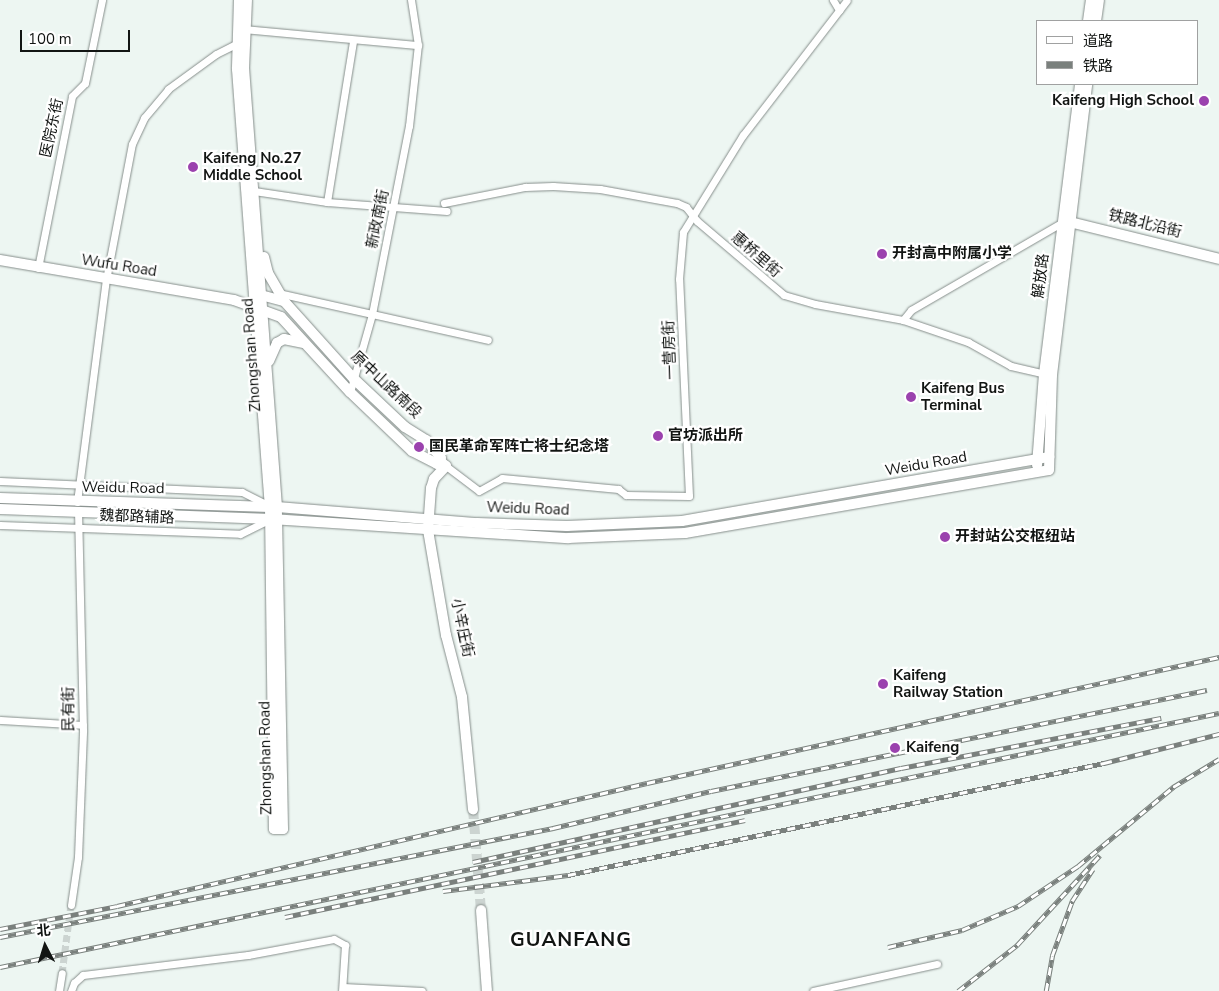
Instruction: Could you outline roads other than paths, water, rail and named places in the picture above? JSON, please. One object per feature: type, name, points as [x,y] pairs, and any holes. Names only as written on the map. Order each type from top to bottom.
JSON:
[{"type":"main road","name":"Zhongshan Road","points":[[239,0],[236,44],[258,294],[264,311],[268,364],[274,507],[274,519],[274,830],[282,828],[274,519]]},
{"type":"main road","name":"Zhongshan Road","points":[[247,0],[244,29],[258,294],[254,306],[274,507]]},
{"type":"main road","points":[[1088,20],[1092,0]]},
{"type":"main road","points":[[1096,20],[1099,0]]},
{"type":"main road","name":"解放路","points":[[1067,221],[1080,85]]},
{"type":"main road","name":"解放路","points":[[1036,472],[1067,221],[1087,85]]},
{"type":"main road","name":"铁路北沿街","points":[[1067,221],[1219,259]]},
{"type":"main road","points":[[234,300],[258,294],[280,297],[256,231]]},
{"type":"main road","name":"Wufu Road","points":[[0,260],[106,280],[234,300]]},
{"type":"main road","name":"原中山路南段","points":[[234,300],[281,317],[350,392],[412,451],[436,464],[443,463],[426,440],[405,427],[354,379],[280,297]]},
{"type":"main road","points":[[268,364],[277,343],[289,338],[304,343]]},
{"type":"main road","name":"解放路","points":[[1048,374],[1049,470]]},
{"type":"main road","name":"Weidu Road","points":[[0,498],[274,507],[429,519],[567,526],[682,521],[1050,457]]},
{"type":"main road","name":"小辛庄街","points":[[443,463],[431,488],[428,530],[446,636],[462,697],[473,809]]},
{"type":"main road","name":"Weidu Road","points":[[0,509],[274,519],[568,538],[685,533],[1049,470]]},
{"type":"main road","points":[[481,910],[487,991]]},
{"type":"street","name":"医院东街","points":[[38,268],[72,96],[85,83],[102,0]]},
{"type":"street","name":"新政南街","points":[[350,392],[372,314],[395,208],[412,104],[418,47],[411,0]]},
{"type":"street","points":[[833,0],[839,10]]},
{"type":"street","name":"一营房街","points":[[443,463],[479,491],[502,478],[618,489],[626,495],[689,496],[679,279],[682,239],[692,216],[708,195],[743,135],[847,0]]},
{"type":"street","points":[[244,29],[418,47]]},
{"type":"street","points":[[327,202],[353,41]]},
{"type":"street","points":[[77,502],[106,280],[126,169],[144,118],[174,84],[216,54],[236,44]]},
{"type":"street","name":"惠桥里街","points":[[444,203],[525,187],[553,186],[662,199],[686,207],[692,216],[784,295],[816,304],[903,320],[968,342],[1011,366],[1048,374]]},
{"type":"street","points":[[254,190],[327,202],[447,211]]},
{"type":"street","points":[[903,320],[911,310],[1067,221]]},
{"type":"street","points":[[280,297],[372,314],[488,340]]},
{"type":"street","name":"魏都路辅路","points":[[0,481],[242,492],[274,507]]},
{"type":"street","name":"民有街","points":[[71,905],[78,848],[83,725],[78,513]]},
{"type":"street","name":"魏都路辅路","points":[[0,525],[240,534],[274,519]]},
{"type":"street","points":[[0,720],[83,725]]},
{"type":"street","points":[[71,991],[74,983],[82,974],[248,955],[334,939],[345,946],[342,989],[422,991]]},
{"type":"street","points":[[813,991],[937,964]]},
{"type":"street","points":[[59,991],[62,973]]},
{"type":"tunnel","points":[[473,809],[481,910]]},
{"type":"tunnel","points":[[62,973],[71,905]]},
{"type":"railway","points":[[0,929],[117,906],[647,783],[1219,657]]},
{"type":"railway","points":[[0,937],[553,828],[711,791],[1207,690]]},
{"type":"railway","points":[[0,967],[1219,713]]},
{"type":"railway","points":[[473,862],[901,768],[1161,718]]},
{"type":"railway","points":[[443,891],[568,875],[1104,763],[1219,734]]},
{"type":"railway","points":[[888,947],[962,930],[1018,906],[1078,866],[1173,787],[1219,759]]},
{"type":"railway","points":[[285,917],[745,820]]},
{"type":"railway","points":[[958,991],[1017,945],[1100,855]]},
{"type":"railway","points":[[1046,991],[1052,956],[1072,901],[1093,869]]},
{"type":"place","name":"Kaifeng High School","points":[[1204,101]]},
{"type":"place","name":"Kaifeng No.27 Middle School","points":[[193,167]]},
{"type":"place","name":"开封高中附属小学","points":[[882,254]]},
{"type":"place","name":"Kaifeng Bus Terminal","points":[[911,397]]},
{"type":"place","name":"官坊派出所","points":[[658,436]]},
{"type":"place","name":"国民革命军阵亡将士纪念塔","points":[[419,447]]},
{"type":"place","name":"开封站公交枢纽站","points":[[945,537]]},
{"type":"place","name":"Kaifeng Railway Station","points":[[883,684]]},
{"type":"place","name":"Kaifeng","points":[[895,748]]},
{"type":"district","name":"GUANFANG","points":[[571,939]]}]
